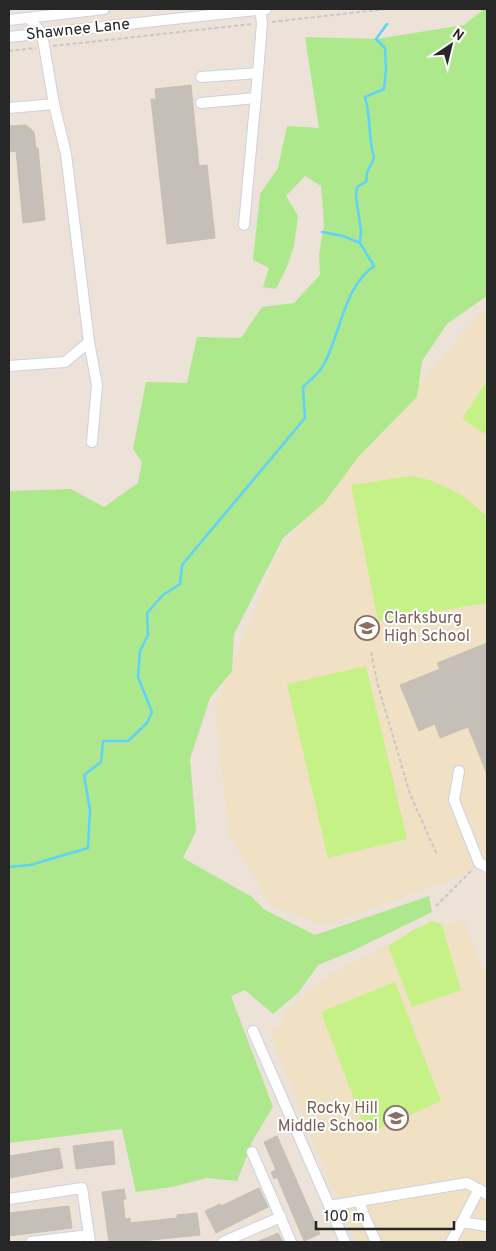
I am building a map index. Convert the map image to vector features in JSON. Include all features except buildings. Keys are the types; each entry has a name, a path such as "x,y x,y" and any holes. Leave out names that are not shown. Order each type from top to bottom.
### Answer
{"street":[{"name":"Shawnee Lane","path":"9,20 104,9"},
{"name":"Shawnee Lane","path":"9,37 262,9"},
{"path":"244,225 262,9"},
{"path":"28,18 42,34 54,104 66,154 89,342 97,385 92,442"},
{"path":"201,77 258,73"},
{"path":"201,103 256,98"},
{"path":"9,108 54,104"},
{"path":"9,366 65,362 89,342"},
{"path":"459,771 454,800 483,865"},
{"path":"253,1031 345,1242"},
{"path":"252,1152 292,1242"},
{"path":"329,1206 467,1183 483,1191 451,1242"},
{"path":"9,1199 82,1188 89,1238 31,1242"},
{"path":"360,1201 363,1213 376,1242"},
{"path":"223,1242 281,1218"},
{"path":"462,1222 487,1226"}],"path":[{"path":"9,51 386,9"},
{"path":"370,652 410,794 437,855"},
{"path":"436,906 483,865"}],"shaded area":[{"name":"Clarksburg High School","path":"487,305 487,865 324,925 271,906 229,834 215,706 279,551"},
{"name":"Rocky Hill Middle School","path":"464,920 487,980 487,1242 356,1242 339,1205 270,1031 281,1024 285,1012 329,975 433,921 442,925"}],"green space":[{"path":"483,10 487,10 487,296 447,324 422,361 417,397 359,456 324,503 283,538 234,634 232,671 210,698 190,759 196,831 183,858 252,897 265,910 315,935 429,896 432,912 350,952 318,965 299,992 273,1014 245,990 231,996 273,1107 253,1140 237,1181 207,1178 172,1187 136,1192 122,1129 9,1143 9,491 71,489 104,507 138,483 142,462 133,449 146,382 187,383 197,337 241,338 262,307 294,303 320,275 319,255 324,225 321,186 305,176 286,196 298,216 294,246 287,267 276,289 263,287 269,268 253,260 260,194 278,168 287,126 319,128 305,37 376,39 464,25"},
{"path":"487,380 487,435 462,419"},
{"path":"412,476 423,478 453,491 471,502 487,517 487,603 378,621 351,485"},
{"path":"366,666 407,839 328,858 287,684"},
{"path":"433,921 442,925 461,990 412,1007 388,946 415,929"},
{"path":"395,982 441,1101 367,1134 321,1012"}],"waterway":[{"path":"9,867 30,865 88,848 90,810 84,775 101,762 103,741 128,741 147,723 152,712 138,677 140,651 148,635 147,613 163,595 180,584 182,565 305,418 303,387 322,367 330,352 349,299 364,275 374,266 360,243 361,231 356,197 357,187 366,182 367,173 374,158 365,97 384,89 386,70 385,48 376,39 387,24"},
{"path":"322,232 343,236 360,243"}],"place":[{"name":"Clarksburg High School","path":"367,628"},
{"name":"Rocky Hill Middle School","path":"396,1118"}]}
